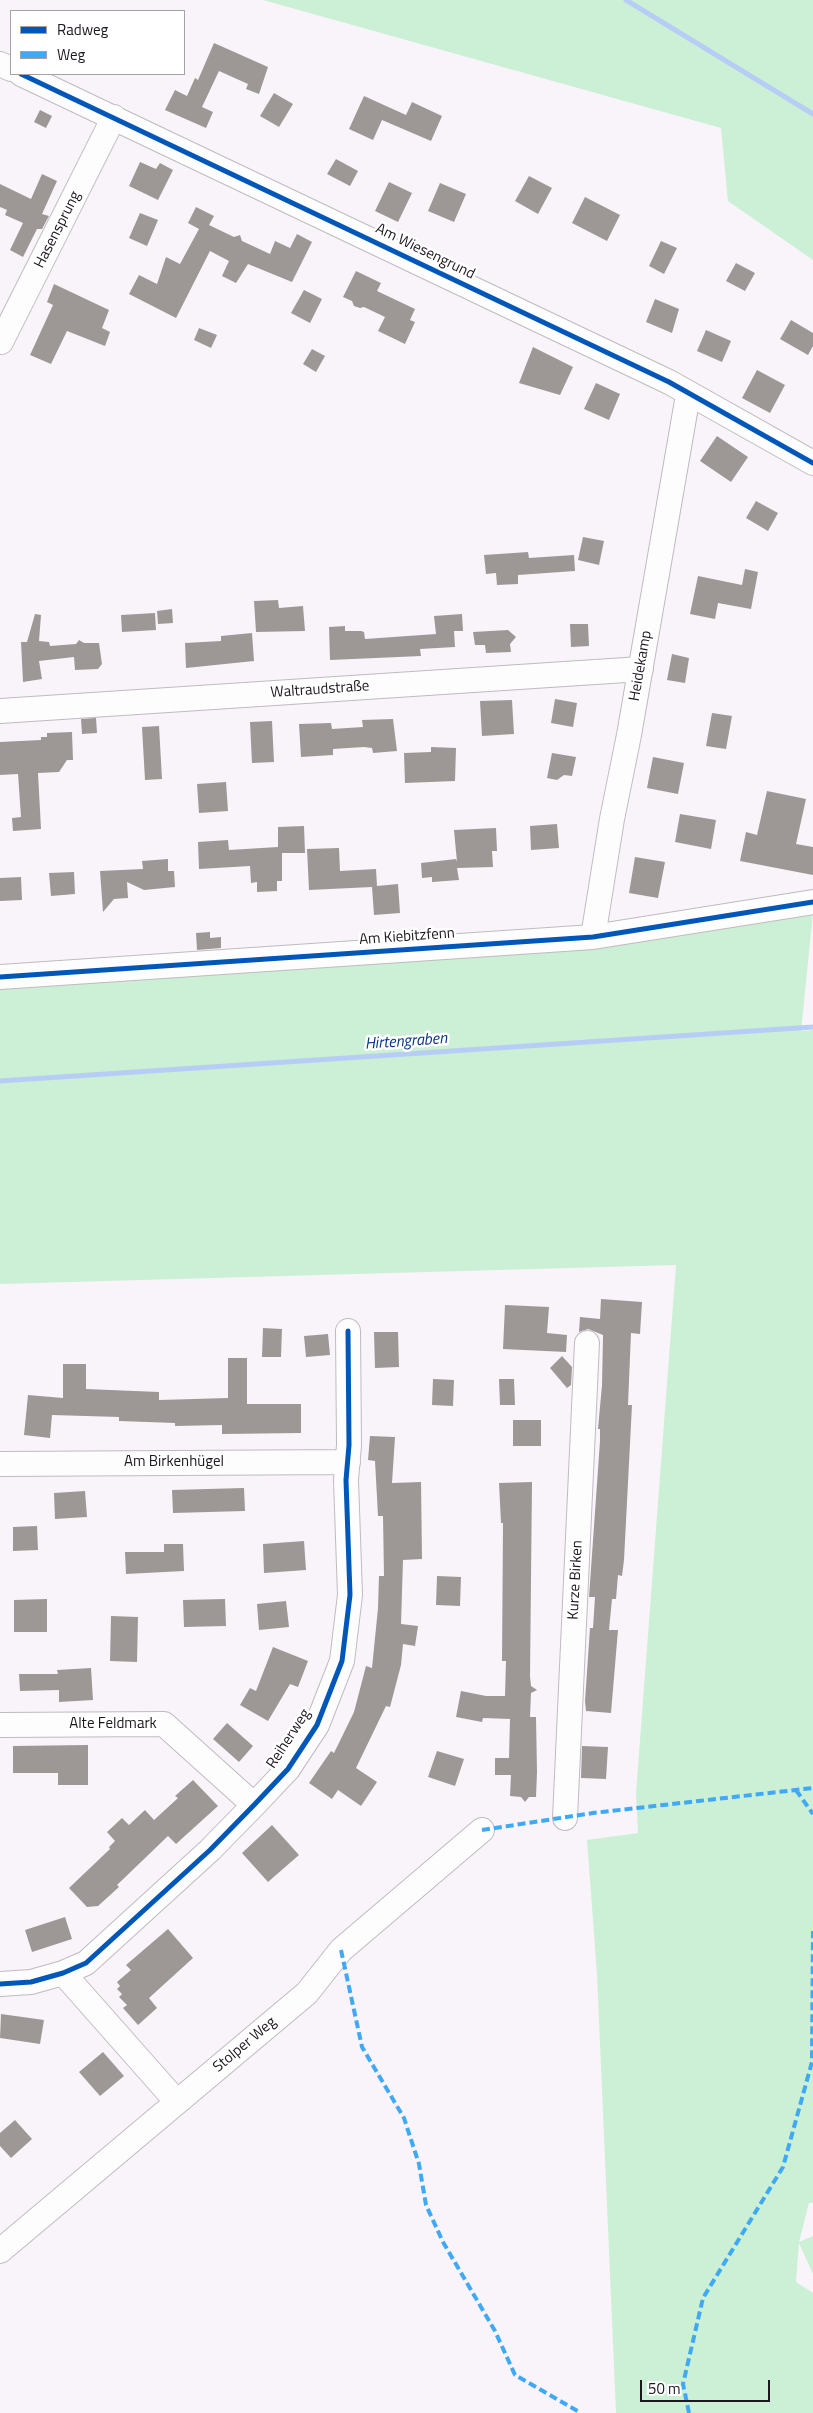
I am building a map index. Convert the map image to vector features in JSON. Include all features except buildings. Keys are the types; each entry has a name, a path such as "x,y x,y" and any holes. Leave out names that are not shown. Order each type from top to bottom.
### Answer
{"street":[{"name":"Am Wiesengrund","path":"23,75 669,382 688,395 813,463"},
{"name":"Hasensprung","path":"1,342 114,117"},
{"name":"Heidekamp","path":"593,938 612,819 641,669 688,395"},
{"name":"Waltraudstraße","path":"0,711 641,669"},
{"name":"Am Kiebitzfenn","path":"0,977 593,938 813,902"},
{"name":"Reiherweg","path":"0,1984 31,1982 63,1973 86,1963 210,1850 254,1805 288,1769 317,1725 342,1661 350,1595 346,1480 348,1462 348,1331"},
{"name":"Kurze Birken","path":"565,1818 587,1343"},
{"name":"Am Birkenhügel","path":"0,1464 348,1462"},
{"name":"Alte Feldmark","path":"0,1725 164,1724 254,1805"},
{"name":"Stolper Weg","path":"0,2252 307,1993 341,1950 482,1830"},
{"path":"63,1973 177,2102"}],"green space":[{"path":"263,0 813,0 813,260 728,201 721,128"},
{"path":"813,913 801,1031 813,1030 813,2203 809,2203 799,2242 813,2236 813,2274 799,2243 796,2282 813,2293 813,2413 616,2413 597,1974 587,1840 638,1833 636,1793 676,1265 0,1284 0,981"}],"waterway":[{"path":"626,0 813,114"},
{"name":"Hirtengraben","path":"0,1081 813,1027"}],"marked path":[{"path":"482,1830 593,1813 813,1788"},
{"path":"796,1790 813,1814"},
{"path":"689,2413 683,2384 703,2298 783,2167 812,2062 813,1931"},
{"path":"341,1950 362,2047 404,2118 419,2164 426,2205 443,2242 495,2331 515,2375 581,2413"}],"cycle path":[{"path":"23,75 669,382 813,463"},
{"path":"0,977 593,937 813,902"},
{"path":"0,1984 31,1982 63,1973 86,1963 210,1850 254,1805 288,1769 317,1725 342,1661 350,1595 346,1480 349,1445 348,1331"}]}
